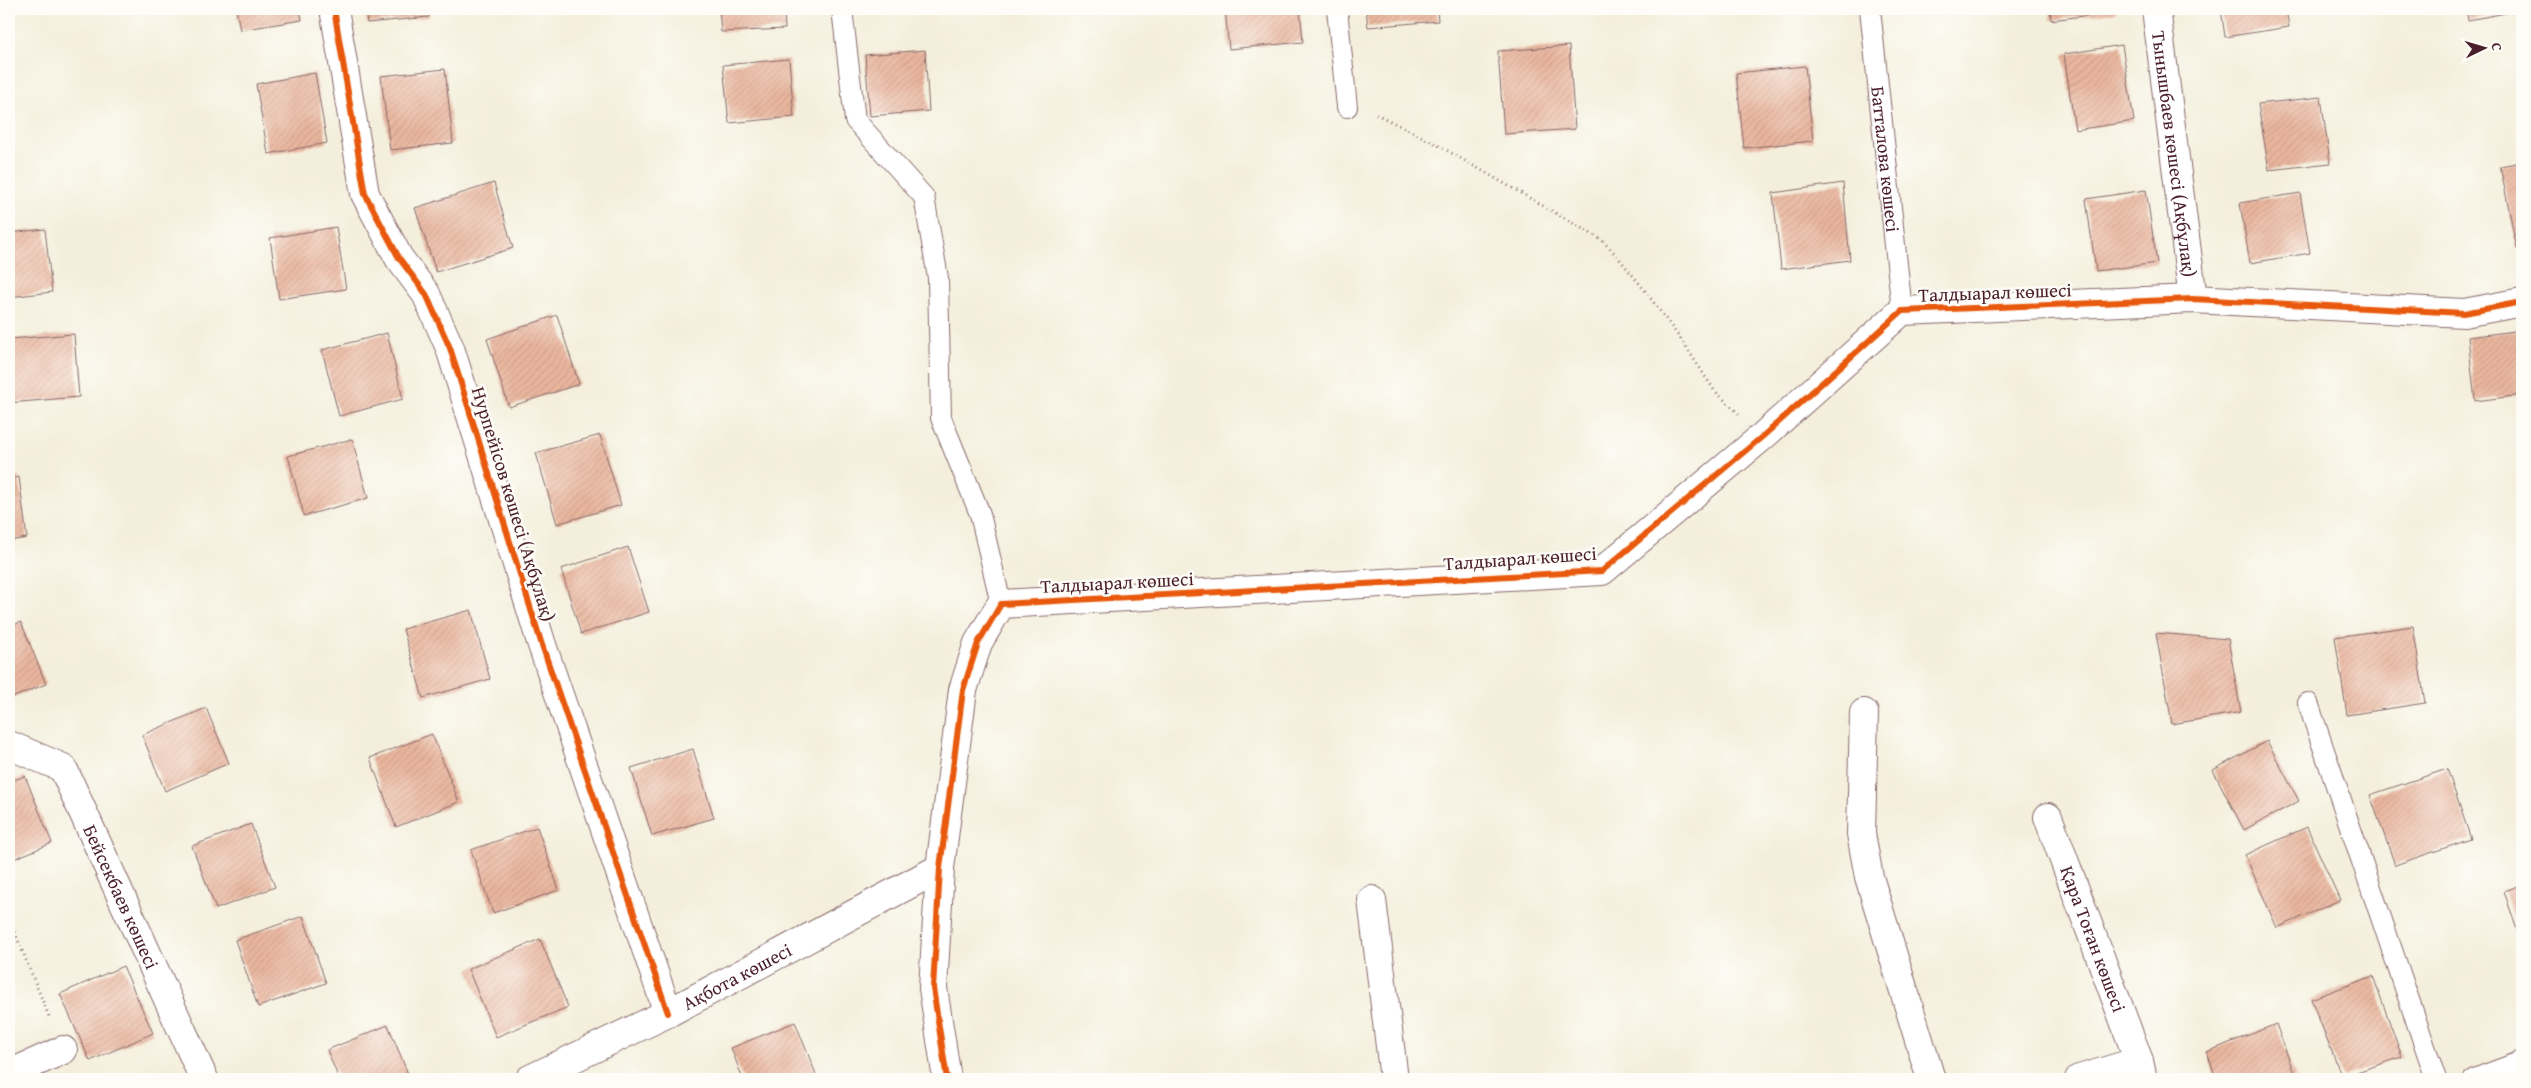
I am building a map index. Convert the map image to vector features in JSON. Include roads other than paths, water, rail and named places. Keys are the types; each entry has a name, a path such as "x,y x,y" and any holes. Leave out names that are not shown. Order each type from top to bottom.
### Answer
{"street":[{"name":"Нурпейісов көшесі (Ақбұлақ)","path":"334,9 365,194 398,258 426,294 450,348 541,642 668,1013"},
{"name":"Тынышбаев көшесі (Ақбұлақ)","path":"2156,9 2194,299"},
{"name":"Талдыарал көшесі","path":"1001,604 1602,571 1764,436 1902,311 2194,299 2464,312 2522,302"},
{"path":"947,1079 933,988 940,868 963,690 978,643 1001,604"},
{"path":"1864,713 1861,834 1869,878 1931,1079"},
{"name":"Бейсекбаев көшесі","path":"9,745 63,768 204,1079"},
{"name":"Қара Тоған көшесі","path":"2048,817 2141,1070"},
{"name":"Ақбота көшесі","path":"530,1079 668,1013 940,868"},
{"path":"1372,900 1394,1079"},
{"path":"9,1074 63,1050"},
{"path":"2079,1079 2141,1070"}],"lane":[{"path":"842,9 855,120 924,197 938,278 941,418 980,514 1001,604"},
{"path":"1337,9 1347,107"},
{"name":"Батталова көшесі","path":"1870,9 1902,311"},
{"path":"2308,702 2436,1079"},
{"path":"2474,1079 2522,1061"}]}
